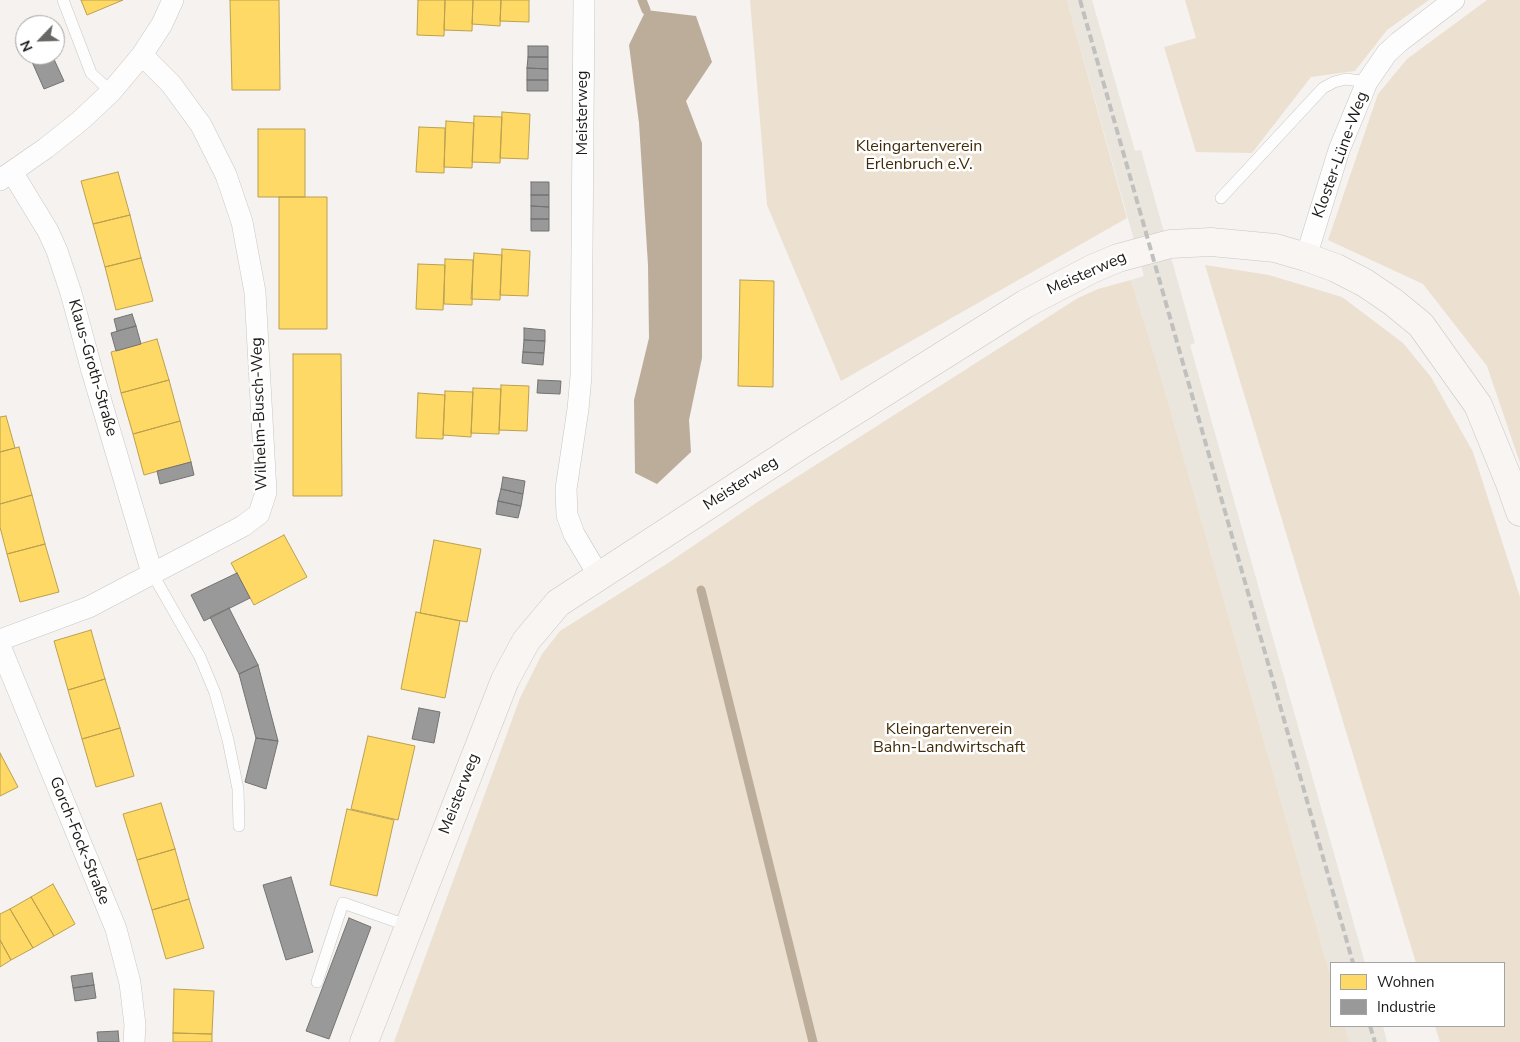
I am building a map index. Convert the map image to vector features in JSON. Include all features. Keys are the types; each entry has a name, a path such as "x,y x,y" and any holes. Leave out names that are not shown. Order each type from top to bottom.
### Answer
{"street":[{"name":"Klaus-Groth-Straße","path":"152,573 94,378 71,293 57,251 48,231 6,176 60,137 111,92 142,55 162,24 173,0"},
{"name":"Meisterweg","path":"584,0 581,376 566,489 567,515 574,534 599,576"},
{"name":"Kloster-Lüne-Weg","path":"1306,257 1339,150 1367,82 1393,47 1454,0"},
{"name":"Wilhelm-Busch-Weg","path":"0,640 89,607 243,526 259,514 266,492 254,292 242,222 226,175 201,125 171,84 142,55"},
{"name":"Meisterweg","path":"364,1042 502,687 526,641 558,603 802,444 1016,309 1092,269 1118,258 1170,244 1237,243 1275,248 1306,257 1336,268 1365,283 1393,302 1421,326 1478,405 1520,512"},
{"name":"Gorch-Fock-Straße","path":"0,646 116,929 130,983 134,1042"}],"lane":[{"path":"62,0 91,73 111,92"},
{"path":"1221,198 1324,88 1334,82 1346,79 1367,82"},
{"path":"152,573 200,657 216,693 238,789 240,826"},
{"path":"318,982 343,903 409,926"}],"shaded area":[{"path":"1067,0 1092,0 1135,151 1141,150 1195,343 1190,345 1365,962 1330,962 1330,974 1157,363 1131,280 1144,276"},
{"path":"646,10 696,16 712,62 686,101 702,143 702,358 689,420 691,452 657,484 635,473 634,400 649,338 648,265 639,123 629,45"},
{"path":"1345,1027 1383,1027 1387,1042 1349,1042"}],"green space":[{"name":"Kleingartenverein Erlenbruch e.V.","path":"750,0 1067,0 1127,218 841,381 767,205"},
{"path":"1185,0 1429,0 1387,30 1355,71 1311,77 1252,153 1196,152 1164,47 1196,38"},
{"path":"1487,0 1520,0 1520,463 1487,366 1423,284 1328,240 1378,94 1407,59"},
{"path":"1205,265 1269,275 1342,297 1403,343 1431,377 1473,452 1520,597 1520,1042 1440,1042 1435,1027 1505,1027 1505,962 1416,962"},
{"name":"Kleingartenverein Bahn-Landwirtschaft","path":"1131,280 1157,363 1330,974 1330,1027 1345,1027 1349,1042 394,1042 520,698 542,654 560,631 668,563 756,503 1078,298 1098,289"}],"building: Wohnen":[{"path":"81,0 123,0 87,15"},
{"path":"230,0 279,0 280,90 232,90"},
{"path":"418,0 445,0 444,36 417,35"},
{"path":"445,0 473,0 472,31 444,30"},
{"path":"473,0 501,0 500,26 472,24"},
{"path":"501,0 529,0 529,22 500,21"},
{"path":"502,112 530,114 528,159 500,158"},
{"path":"474,116 502,117 500,163 472,162"},
{"path":"446,121 474,123 472,168 444,167"},
{"path":"419,127 445,128 444,173 416,172"},
{"path":"258,129 305,129 305,197 258,197"},
{"path":"118,172 130,215 93,224 81,181"},
{"path":"279,197 327,197 327,329 279,329"},
{"path":"130,215 141,258 105,267 93,224"},
{"path":"502,249 530,251 528,296 500,295"},
{"path":"474,253 502,255 500,300 471,299"},
{"path":"141,258 153,301 116,310 105,267"},
{"path":"445,259 473,260 472,305 444,304"},
{"path":"418,264 445,265 443,310 416,309"},
{"path":"740,280 774,281 773,387 738,386"},
{"path":"157,339 169,380 121,393 111,352"},
{"path":"293,354 341,354 342,496 293,496"},
{"path":"169,380 180,421 133,434 121,393"},
{"path":"501,385 529,386 527,431 499,430"},
{"path":"473,388 501,389 499,434 471,433"},
{"path":"445,391 473,392 471,437 443,435"},
{"path":"418,393 445,395 443,439 416,438"},
{"path":"6,416 15,448 0,452 0,417"},
{"path":"180,421 191,462 144,475 133,434"},
{"path":"19,447 32,495 0,504 0,452"},
{"path":"32,495 45,544 7,554 0,527 0,504"},
{"path":"284,535 307,577 254,605 231,563"},
{"path":"434,540 481,549 467,622 420,613"},
{"path":"45,544 59,592 20,602 7,554"},
{"path":"416,612 460,621 445,698 401,689"},
{"path":"91,630 105,679 68,690 54,641"},
{"path":"105,679 120,728 82,739 68,690"},
{"path":"120,728 134,776 96,787 82,739"},
{"path":"368,736 415,746 398,820 351,809"},
{"path":"0,753 18,787 0,796"},
{"path":"161,803 175,849 137,860 123,814"},
{"path":"347,809 394,820 377,896 330,885"},
{"path":"175,849 189,899 152,910 137,860"},
{"path":"53,884 75,924 54,936 31,897"},
{"path":"31,897 54,936 33,948 10,909"},
{"path":"189,899 204,948 166,959 152,910"},
{"path":"10,909 33,948 11,960 0,940 0,914"},
{"path":"0,940 11,960 0,967"},
{"path":"174,989 214,991 212,1034 173,1033"},
{"path":"173,1033 212,1034 212,1042 173,1042"}],"building: Industrie":[{"path":"528,46 548,46 548,57 528,57"},
{"path":"528,57 548,57 548,69 527,68"},
{"path":"33,65 57,65 64,81 44,89"},
{"path":"527,68 548,69 548,80 527,80"},
{"path":"527,80 548,80 548,91 527,91"},
{"path":"531,182 549,182 549,195 531,195"},
{"path":"531,195 549,195 549,207 531,206"},
{"path":"531,206 549,207 549,219 531,219"},
{"path":"531,219 549,219 549,231 531,231"},
{"path":"132,314 136,326 117,331 114,319"},
{"path":"136,326 141,344 116,351 111,333"},
{"path":"524,328 545,330 545,341 524,340"},
{"path":"524,340 545,341 544,353 523,352"},
{"path":"523,352 544,353 543,365 522,363"},
{"path":"538,380 561,381 560,394 537,393"},
{"path":"191,462 194,475 160,484 157,471"},
{"path":"503,477 525,481 523,494 501,489"},
{"path":"501,489 523,494 521,506 498,501"},
{"path":"498,501 521,506 518,518 496,514"},
{"path":"237,573 250,598 204,621 191,595"},
{"path":"229,608 258,665 239,674 210,617"},
{"path":"258,665 278,741 256,738 239,674"},
{"path":"419,708 440,712 434,743 412,739"},
{"path":"256,738 278,741 266,789 245,782"},
{"path":"291,877 313,952 286,960 263,885"},
{"path":"349,918 371,927 329,1039 306,1031"},
{"path":"92,973 94,985 73,988 71,976"},
{"path":"94,985 96,998 75,1001 73,988"},
{"path":"118,1031 119,1042 98,1042 97,1032"}],"waterway":[{"path":"642,0 646,10"},
{"path":"701,590 813,1042"}],"railway":[{"path":"1080,0 1353,962"},
{"path":"1370,1027 1375,1042"}]}
